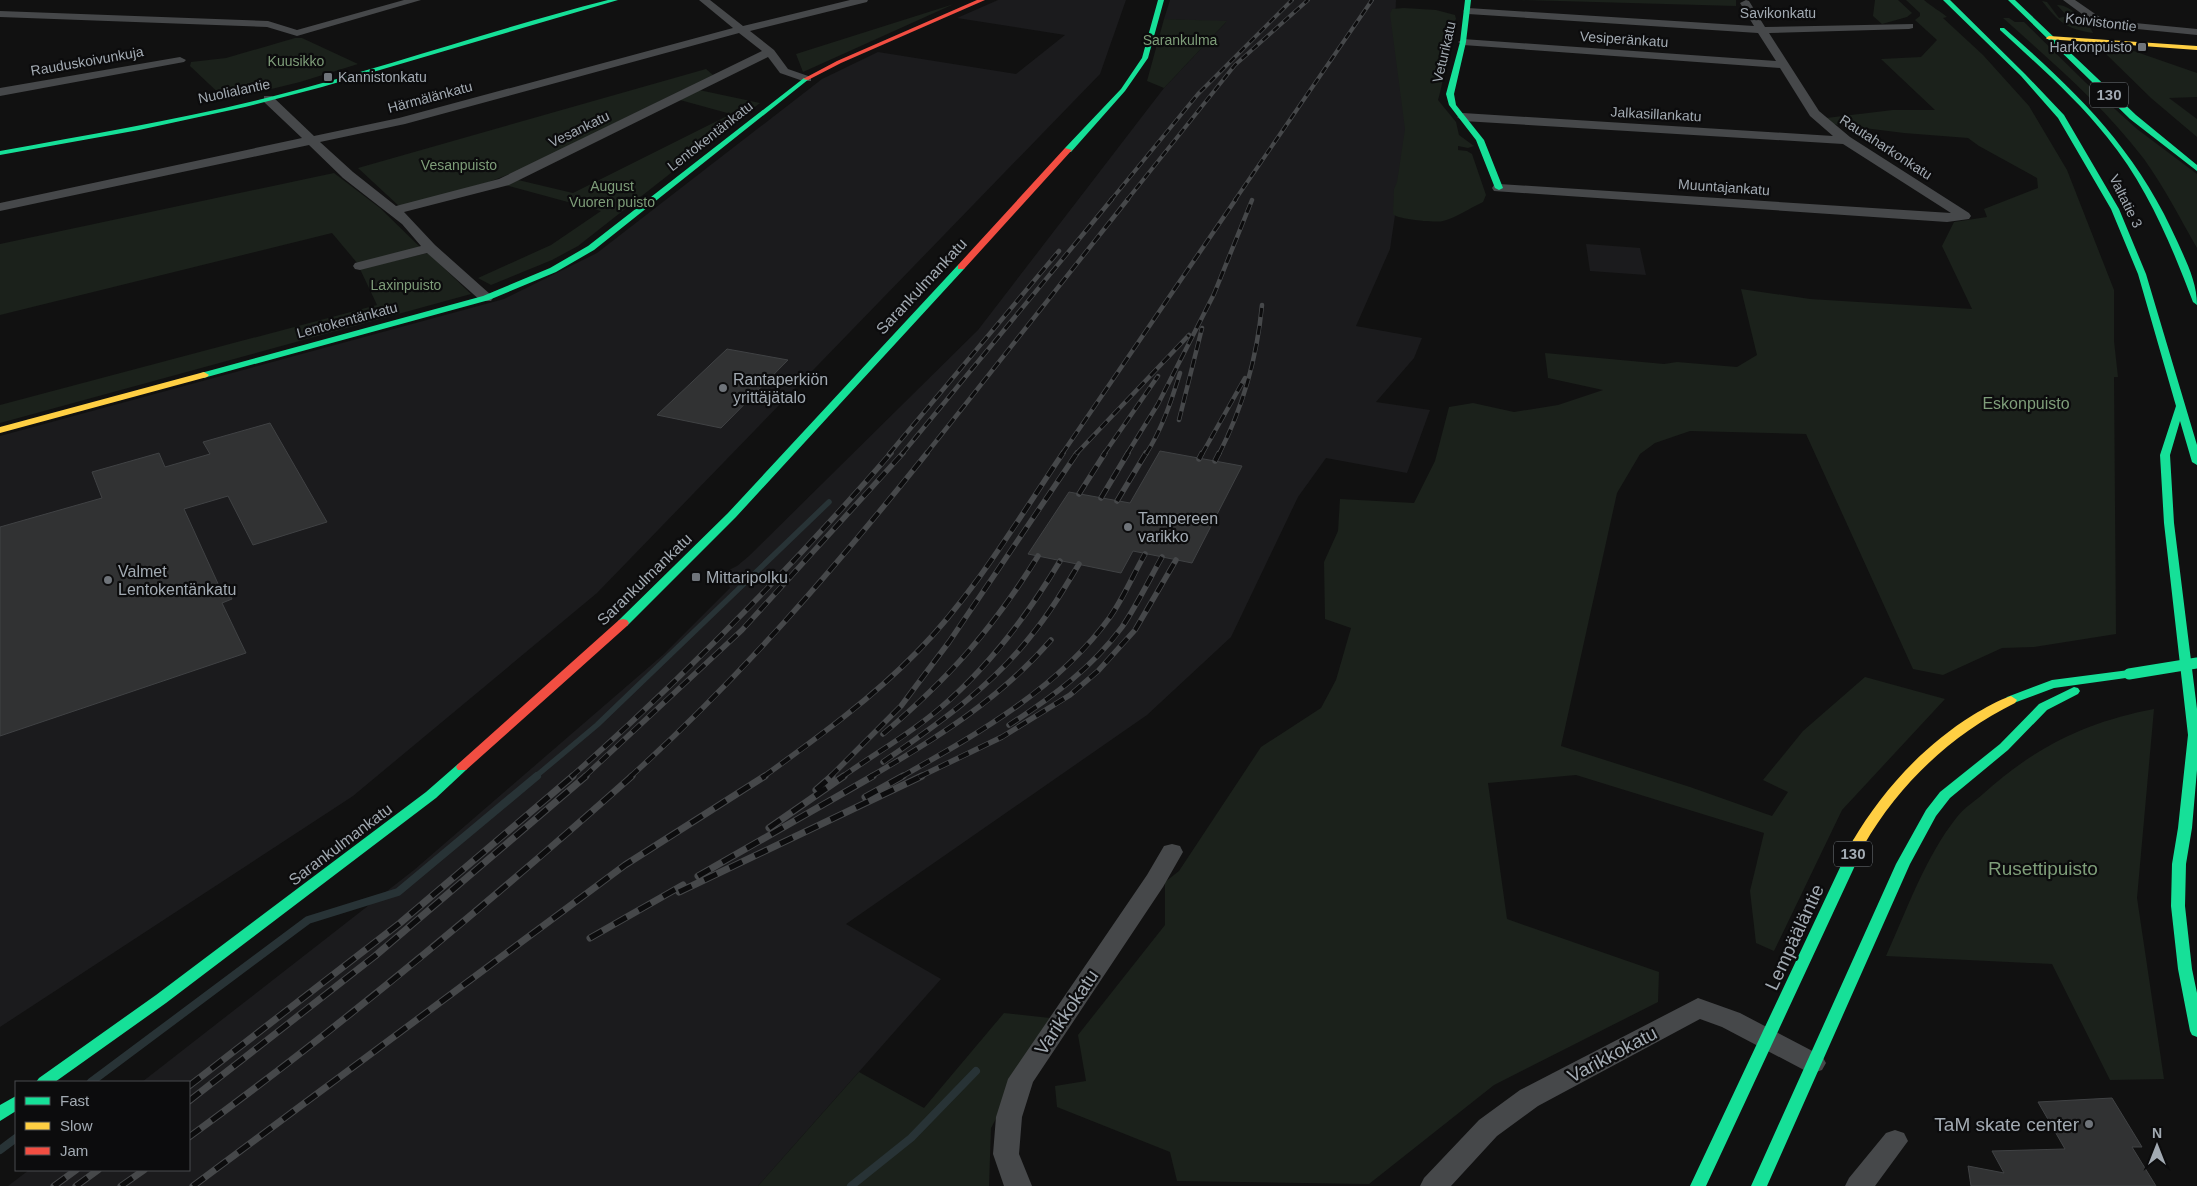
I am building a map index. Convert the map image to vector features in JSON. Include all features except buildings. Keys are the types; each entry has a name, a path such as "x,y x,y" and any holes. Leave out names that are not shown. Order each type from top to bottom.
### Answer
{"main road":[{"name":"Nuolialantie","path":"0,153 268,99 315,87 548,17 615,0"},
{"name":"Lentokentänkatu","path":"0,430 486,298 553,270 591,248 807,79 839,62 982,0"},
{"name":"Sarankulmankatu","path":"45,1081 161,1000 431,795 620,626 677,572 823,417 1123,90 1145,58 1160,0"},
{"name":"Valtatie 3","path":"1946,0 2036,89 2061,118 2087,158 2115,209 2142,274 2163,341 2179,408 2197,462"},
{"name":"130","path":"2011,0 2133,117 2197,169"},
{"name":"Veturikatu","path":"1468,5 1463,42 1450,94 1453,105 1480,140 1499,188"},
{"name":"Valtatie 3","path":"1994,22 2094,117 2125,158 2158,208 2184,260 2197,302"},
{"path":"2065,32 2087,53"},
{"name":"Koivistontie","path":"2046,34 2065,32 2197,48"},
{"path":"2179,408 2165,455 2169,523 2194,735 2189,762 2186,823 2179,864 2183,968 2197,1031"},
{"path":"2180,605 2197,667"},
{"name":"Lempääläntie","path":"1698,1186 1865,830 1884,802 1909,775 1948,739 1991,708 2052,684 2197,663"},
{"name":"Lempääläntie","path":"1759,1186 1902,864 1931,813 1945,794 2004,747 2043,707 2082,688 2129,674"},
{"path":"0,1114 15,1103"}],"street":[{"path":"0,14 268,24 297,33 416,0"},
{"path":"704,0 739,30 770,52 784,70 807,79"},
{"name":"Härmälänkatu","path":"0,207 313,141 440,111 739,30 863,0"},
{"path":"2068,0 2094,20 2104,24 2197,32"},
{"name":"Rautaharkonkatu","path":"1745,3 1760,30 1814,113 1846,140 1964,216 1947,218"},
{"name":"Savikonkatu","path":"1468,5 1760,30 1909,26"},
{"name":"Vesiperänkatu","path":"1463,42 1783,65"},
{"name":"Vesankatu","path":"393,211 504,182 770,52"},
{"name":"Rauduskoivunkuja","path":"0,92 180,60"},
{"path":"268,99 348,175 407,221 430,248 486,298"},
{"name":"Jalkasillankatu","path":"1463,117 1846,140"},
{"name":"Muuntajankatu","path":"1499,188 1947,218"},
{"path":"360,266 430,248"},
{"name":"Varikkokatu","path":"1018,1186 1006,1154 1009,1117 1021,1079 1155,881 1172,852"},
{"name":"Varikkokatu","path":"1434,1186 1488,1128 1529,1098 1698,1008 1731,1020 1812,1063"},
{"path":"1859,1186 1895,1141"}],"shaded area":[{"path":"998,0 1126,0 1100,74 597,593 353,796 0,1027 0,436 504,299 597,253 822,79 878,52 1016,74 1065,35 957,18"},
{"path":"1170,0 1396,0 1395,22 1408,127 1390,249 1356,326 1422,338 1414,358 1376,402 1430,410 1407,473 1326,458 1298,497 1231,637 1147,715 846,924 941,979 758,1186 8,1186 28,1171 190,1171 190,1081 143,1081 414,870 664,654 730,588 723,573 737,566 749,556 978,330 1164,88 1226,22 1164,19"},
{"path":"1586,244 1640,248 1646,275 1590,271"}],"green space":[{"path":"1520,0 1736,0 1736,6"},
{"path":"1875,0 1898,0 1912,13 1907,17 1882,24 1873,16"},
{"name":"Eskonpuisto","path":"1906,0 1924,0 1947,17 1943,18 1983,55 2029,106 2067,170 2114,290 2114,341 2118,377 2114,377 2116,634 2034,647 2002,648 1943,675 1913,669 1806,434 1690,431 1655,443 1640,454 1617,493 1561,746 1690,787 1772,816 1788,792 1763,780 1803,731 1865,677 1945,699 1842,810 1774,951 1756,943 1750,891 1764,833 1576,775 1488,783 1507,919 1659,972 1658,1002 1494,1085 1369,1184 1177,1181 1170,1152 1057,1107 1055,1086 1086,1081 1078,1035 1165,925 1165,882 1179,871 1261,747 1321,708 1336,680 1351,628 1325,619 1324,562 1338,531 1340,499 1414,503 1435,461 1449,407 1473,403 1514,412 1558,405 1603,390 1548,378 1545,353 1664,364 1677,362 1737,367 1757,355 1741,289 1810,299 1972,309 1942,246 1954,222 1987,217 1984,209 2038,188 2037,178 1968,138 1904,133 1832,124 1826,118 1893,110 1935,110 1881,59 1921,57 1937,40 1915,20 1920,16 1920,13"},
{"path":"2042,1 2047,2 2059,18 2067,16 2057,5 2073,11 2083,19 2093,33 2069,27 2058,19"},
{"path":"954,4 803,72 796,54"},
{"path":"1392,9 1436,10 1455,15 1456,19 1451,26 1454,31 1438,100 1456,122 1459,135 1474,146 1468,148 1458,146 1458,150 1467,151 1472,154 1486,195 1483,202 1443,221 1416,220 1393,214 1394,189 1397,182 1405,129 1390,14"},
{"path":"2003,18 2009,18 2015,22 2024,22 2085,82 2137,129 2197,174 2197,248 2172,203 2144,159 2112,121 2077,85"},
{"name":"Sarankulma","path":"1164,19 1227,21 1164,88 1147,81"},
{"name":"Kuusikko","path":"295,38 302,38 358,64 300,82 226,100 190,66 191,62 226,58"},
{"path":"2111,48 2125,48 2197,73 2197,97 2169,98 2197,119 2197,137 2151,98 2106,54 2106,51"},
{"name":"Vesanpuisto","path":"706,69 713,75 517,171 489,182 400,207 358,168"},
{"name":"August Vuoren puisto","path":"699,90 760,103 578,246 552,260 491,285 478,278 551,245 601,211 505,185 518,180 573,193 731,114 680,100"},
{"path":"334,173 380,208 420,247 358,264 332,233 0,315 0,244"},
{"name":"Laxinpuisto","path":"428,253 471,294 0,423 0,405 377,305 360,269"},
{"name":"Rusettipuisto","path":"2154,709 2137,898 2164,1079 2110,1080 2052,964 1886,956 1909,902 1935,849 1963,811 2002,777 2062,739 2106,721"},
{"path":"1004,1013 1050,1018 991,1128 989,1186 758,1186 859,1072 924,1108"}],"waterway":[{"path":"535,777 597,725 829,502"},
{"path":"92,1081 308,920 398,892 537,776"},
{"path":"851,1186 911,1138 976,1071"},
{"path":"0,1150 15,1139"}],"railway":[{"path":"1111,200 1198,94 1292,0"},
{"path":"1127,200 1235,65 1308,0"},
{"path":"1235,200 1372,0"},
{"path":"902,454 1112,199"},
{"path":"926,454 1128,199"},
{"path":"1062,454 1236,199"},
{"path":"1127,454 1158,404 1214,294 1252,200"},
{"path":"889,454 1059,251"},
{"path":"1219,454 1228,436 1248,382 1257,344 1262,305"},
{"path":"1179,420 1202,328"},
{"path":"1076,454 1189,335"},
{"path":"1146,454 1170,405 1180,373"},
{"path":"1104,454 1158,376"},
{"path":"1202,454 1245,378"},
{"path":"571,777 655,700 736,620 815,538 891,453"},
{"path":"584,777 742,630 903,453"},
{"path":"630,777 710,701 785,621 822,580 927,453"},
{"path":"763,777 862,702 899,670 938,630 1012,531 1063,453"},
{"path":"830,777 901,706 949,642 1077,453"},
{"path":"1079,494 1105,453"},
{"path":"1101,498 1128,453"},
{"path":"1117,501 1146,453"},
{"path":"1199,459 1202,453"},
{"path":"1215,461 1219,453"},
{"path":"901,777 958,744 1014,708 1066,666 1089,643 1110,617 1145,554"},
{"path":"883,734 929,693 968,652 1004,607 1038,556"},
{"path":"1009,725 1055,693 1098,656 1122,627 1162,557"},
{"path":"919,777 1002,737 1070,695 1098,671 1135,630 1176,560"},
{"path":"842,777 928,718 957,693 1006,640 1060,561"},
{"path":"883,762 942,720 998,673 1037,628 1079,564"},
{"path":"870,777 943,732 989,699 1011,681 1051,640"},
{"path":"190,1085 400,923 573,776"},
{"path":"190,1100 375,956 586,776"},
{"path":"190,1136 303,1051 415,962 470,917 632,776"},
{"path":"193,1186 625,865 765,776"},
{"path":"816,790 832,776"},
{"path":"769,828 844,776"},
{"path":"698,876 873,776"},
{"path":"865,797 903,776"},
{"path":"679,892 922,776"},
{"path":"590,938 683,885"},
{"path":"54,1186 75,1171"},
{"path":"76,1186 97,1171"},
{"path":"121,1186 143,1171"}],"traffic: fast":[{"path":"0,153 139,128 243,106 615,0"},
{"path":"1068,150 1123,90 1145,58 1161,0"},
{"path":"1468,0 1463,42 1450,94 1453,105 1480,140 1499,188"},
{"path":"1946,0 2023,75 2061,117 2115,209 2142,274 2197,462"},
{"path":"2011,0 2133,117 2197,169"},
{"path":"2002,29 2072,94 2099,122 2125,156 2161,216 2197,302"},
{"path":"204,375 486,298 553,270 591,248 806,79"},
{"path":"623,623 732,515 961,267"},
{"path":"2179,408 2165,455 2169,523 2194,735 2185,828 2179,864 2178,906 2185,969 2197,1031"},
{"path":"2129,674 2197,663"},
{"path":"2011,700 2052,684 2129,674"},
{"path":"1759,1186 1903,864 1931,813 1945,795 2004,747 2043,707 2074,691"},
{"path":"45,1081 161,999 431,795 462,767"},
{"path":"1698,1186 1859,842"},
{"path":"0,1114 15,1103"}],"traffic: slow":[{"path":"2049,38 2197,48"},
{"path":"0,430 204,375"},
{"path":"1859,842 1886,801 1925,759 1946,740 1969,724 1990,710 2011,700"}],"traffic: jam":[{"path":"806,79 839,62 982,0"},
{"path":"961,267 1068,150"},
{"path":"462,767 623,623"}],"place":[{"name":"Harkonpuisto","path":"2142,47"},
{"name":"Kannistonkatu","path":"328,77"},
{"name":"Rantaperkiön yrittäjätalo","path":"723,388"},
{"name":"Tampereen varikko","path":"1128,527"},
{"name":"Mittaripolku","path":"696,577"},
{"name":"Valmet Lentokentänkatu","path":"108,580"},
{"name":"TaM skate center","path":"2089,1124"}]}
